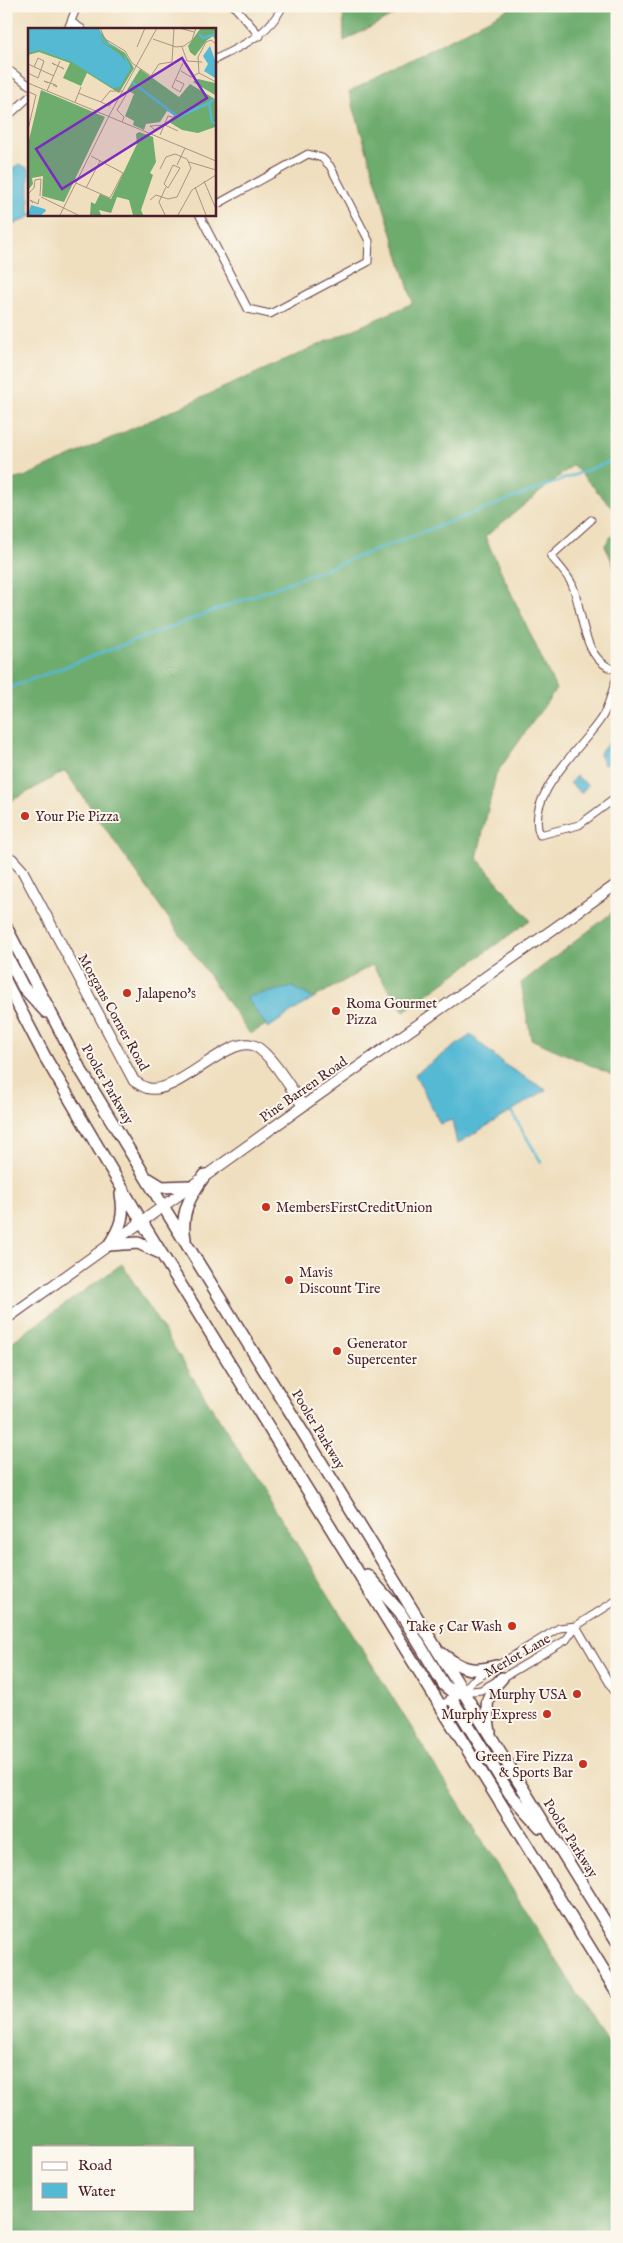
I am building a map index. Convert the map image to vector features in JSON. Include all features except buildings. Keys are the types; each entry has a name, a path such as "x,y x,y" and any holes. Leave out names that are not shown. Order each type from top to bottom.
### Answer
{"main road":[{"name":"Morgans Corner Road","path":"6,860 12,859 22,870 134,1081 148,1088 165,1087 238,1045 253,1045 264,1053 302,1106"},
{"name":"Pine Barren Road","path":"6,1319 205,1175 617,884"},
{"name":"Pooler Parkway","path":"6,927 80,1067 162,1206 617,1942"},
{"path":"6,954 23,987 57,1024"},
{"path":"6,982 45,1057 120,1186 617,1992"},
{"path":"143,1173 154,1184 162,1187 190,1186"},
{"path":"186,1243 184,1215 190,1197 205,1175"},
{"path":"109,1245 122,1223 124,1211 120,1186"},
{"path":"109,1245 138,1243 161,1253"},
{"path":"346,1553 400,1612 444,1685 450,1690 463,1692"},
{"path":"436,1648 464,1668 479,1671 496,1666"},
{"path":"490,1736 487,1698 491,1690 502,1678"},
{"path":"452,1699 510,1794 557,1844"}],"street":[{"path":"70,26 78,6"},
{"path":"234,6 260,36"},
{"path":"215,59 260,36 272,24 283,6"},
{"path":"6,68 28,83"},
{"path":"6,118 28,98"},
{"path":"201,215 248,309 270,314 368,262 369,241 330,166 322,158 308,154 215,205"},
{"path":"591,520 551,556 572,585 590,649 606,666 617,670"},
{"path":"617,677 602,718 546,788 536,826 540,835 575,826 617,797"},
{"name":"Merlot Lane","path":"463,1692 481,1690 566,1640 576,1626 617,1600"},
{"path":"576,1626 617,1696"},
{"name":"Merlot Lane","path":"440,1706 463,1692 472,1681 559,1628 576,1626"}],"green space":[{"path":"343,6 411,6 344,41"},
{"path":"514,6 617,6 617,513 573,465 485,537 556,689 496,774 477,858 530,920 404,1011 372,965 250,1034 65,771 6,804 6,481 24,477 413,303 349,92"},
{"path":"617,528 617,574 605,545"},
{"path":"617,909 617,1077 531,1039 521,983"},
{"path":"122,1264 617,2057 617,2237 6,2237 6,1346"}],"water":[{"path":"20,164 28,168 28,215 34,215 6,228 6,206 12,169"},
{"path":"617,733 617,758 604,765 599,754"},
{"path":"576,776 588,785 581,793 570,783"},
{"path":"293,987 313,998 268,1028 246,997"},
{"path":"471,1035 505,1065 546,1090 457,1144 452,1120 440,1124 415,1074"}],"waterway":[{"path":"6,689 617,459"},
{"path":"511,1111 541,1162"}],"place":[{"name":"Your Pie Pizza","path":"25,816"},
{"name":"Jalapeno's","path":"127,993"},
{"name":"Roma Gourmet Pizza","path":"336,1011"},
{"name":"MembersFirstCreditUnion","path":"266,1207"},
{"name":"Mavis Discount Tire","path":"289,1280"},
{"name":"Generator Supercenter","path":"337,1351"},
{"name":"Take 5 Car Wash","path":"512,1626"},
{"name":"Murphy USA","path":"577,1694"},
{"name":"Murphy Express","path":"547,1714"},
{"name":"Green Fire Pizza & Sports Bar","path":"583,1764"}]}
